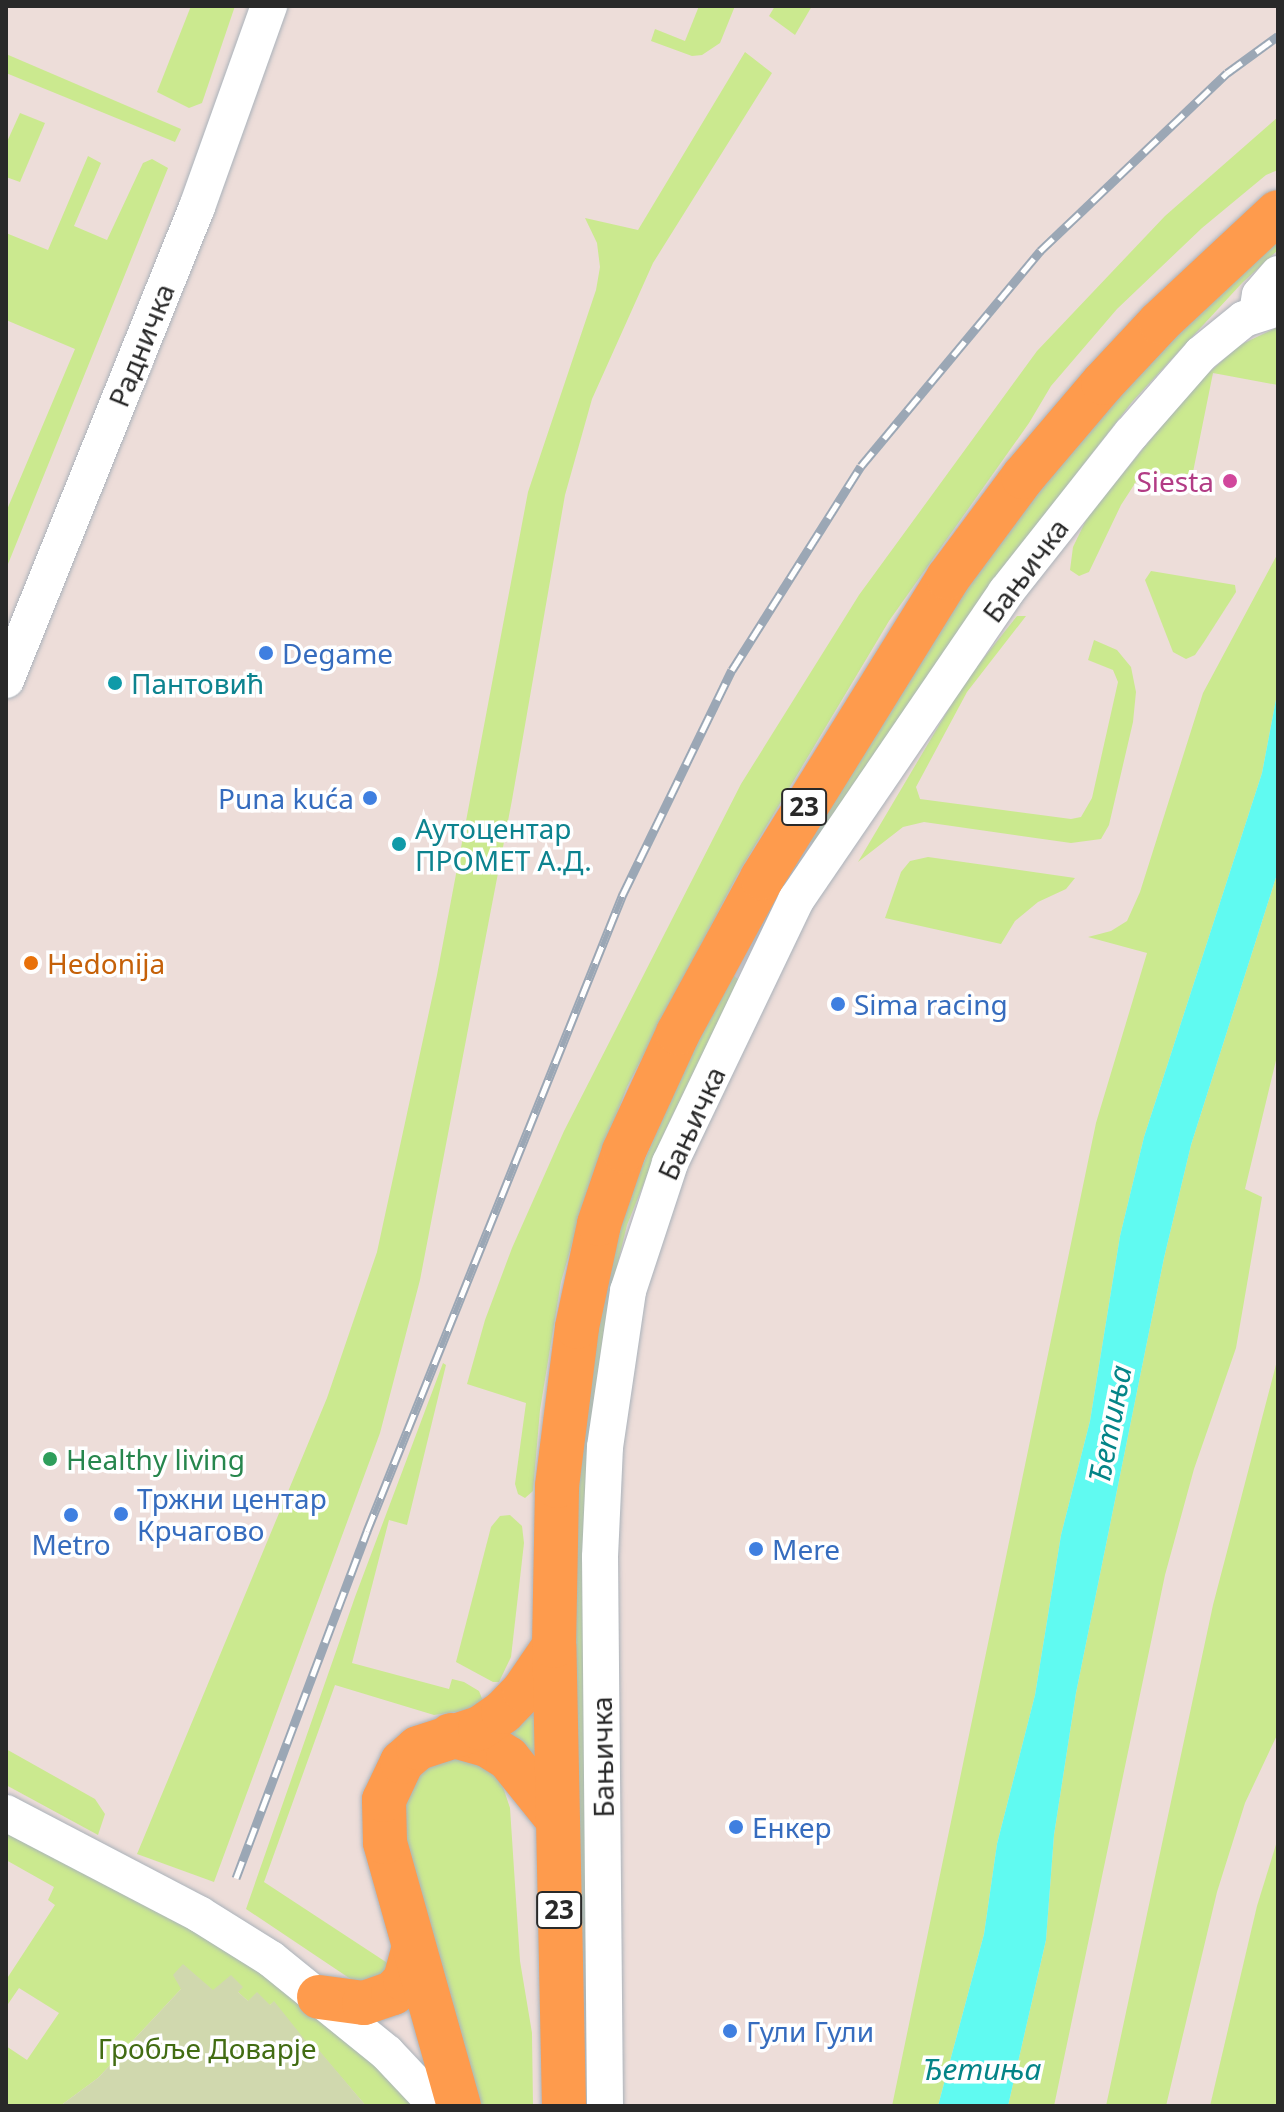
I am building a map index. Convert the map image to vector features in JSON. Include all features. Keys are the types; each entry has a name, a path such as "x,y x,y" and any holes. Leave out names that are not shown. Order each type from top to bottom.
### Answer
{"main road":[{"name":"23","path":"564,2106 554,1646 557,1486 566,1398 586,1280 624,1151 692,1006 817,784 974,541 1047,446 1103,383 1160,322 1278,212"},
{"path":"459,2106 385,1842 384,1800 402,1762 418,1748 480,1728 503,1712 524,1690 554,1646"},
{"path":"451,1735 487,1745 508,1758 557,1819"},
{"path":"319,1997 364,2003 393,1993 405,1980 414,1947"}],"street":[{"name":"Радничка","path":"6,680 197,207 269,6"},
{"name":"Бањичка","path":"605,2106 600,1595 605,1447 628,1291 670,1163 783,922 818,867 1026,564 1175,381 1217,338 1268,310 1260,295 1278,274"},
{"path":"6,1813 237,1936 387,2053 437,2106"}],"green space":[{"path":"191,6 235,6 202,103 189,108 157,92"},
{"path":"699,6 735,6 720,43 702,55 692,56 651,41 655,29 685,41"},
{"path":"775,6 812,6 795,35 769,16"},
{"path":"745,52 772,73 653,263 592,399 565,495 512,800 420,1280 380,1433 214,1882 137,1854 327,1398 377,1252 437,975 528,492 596,290 600,267 597,243 585,218 638,230"},
{"path":"6,54 181,129 175,142 6,73"},
{"path":"20,113 45,123 20,182 6,177 6,144"},
{"path":"1278,117 1278,170 1266,175 1202,228 1117,309 1051,386 1029,423 889,621 738,874 627,1087 588,1189 561,1282 540,1410 533,1491 525,1498 518,1494 515,1484 526,1403 467,1384 485,1320 512,1248 564,1131 741,784 859,595 1037,351 1165,216"},
{"path":"88,156 101,163 74,226 107,240 143,163 152,159 168,168 6,569 6,512 75,349 6,320 6,233 48,250"},
{"path":"1278,239 1278,250 1242,283 1132,402 997,576 816,845 810,841 932,639 1026,506 1147,365"},
{"path":"1278,327 1278,385 1213,373 1192,477 1143,471 1121,505 1089,572 1079,576 1070,570 1073,547 1088,516 1197,383 1240,345"},
{"path":"1278,553 1278,689 1262,773 1144,1137 1120,1236 1090,1421 1061,1535 1035,1695 997,1844 984,1934 938,2106 892,2106 1096,1123 1147,953 1088,937 1111,931 1127,921 1140,892 1203,693"},
{"path":"1151,571 1235,585 1236,592 1195,655 1186,659 1173,652 1145,580"},
{"path":"1017,616 1026,616 967,692 916,787 920,799 1071,819 1081,817 1092,798 1118,682 1113,670 1088,660 1094,640 1117,650 1131,667 1136,692 1133,722 1109,825 1101,839 1071,843 924,822 903,827 858,862 964,683"},
{"path":"928,857 1075,878 1066,889 1038,902 1015,921 1001,944 885,918 901,872 910,861"},
{"path":"1278,871 1278,1052 1245,1189 1262,1197 1236,1348 1194,1469 1165,1575 1054,2106 1008,2106 1046,1940 1054,1835 1076,1693 1164,1258 1191,1145"},
{"path":"733,975 739,980 665,1131 627,1225 608,1303 593,1405 585,1512 590,2106 587,2106 574,1634 578,1494 593,1353 614,1250 635,1183 687,1061"},
{"path":"1278,1357 1278,1733 1245,1803 1217,1892 1166,2106 1106,2106 1213,1605"},
{"path":"443,1363 446,1365 407,1525 389,1520 352,1663 449,1689 452,1679 464,1682 479,1691 483,1701 469,1710 434,1715 335,1685 264,1882 392,1966 370,1992 246,1909 355,1597"},
{"path":"510,1515 522,1526 524,1543 511,1657 499,1682 493,1682 456,1662 491,1527 500,1516"},
{"path":"534,1703 535,1761 505,1732"},
{"path":"6,1749 95,1799 105,1814 98,1835 6,1785"},
{"path":"464,1754 500,1778 510,1808 520,1961 532,2033 533,2106 479,2106 401,1824 407,1789 435,1759"},
{"path":"6,1832 188,1927 264,1974 364,2055 415,2106 366,2106 318,2050 306,2060 299,2052 308,2046 274,2002 270,2005 248,2001 238,1992 181,1989 98,2078 60,2106 6,2106 6,2046 27,2060 59,2013 19,1988 6,2007 6,1980 55,1905 48,1900 54,1887 6,1860"},
{"path":"1278,1838 1278,2106 1210,2106 1257,1906"},
{"name":"Гробље Доварје","path":"183,1964 213,1990 231,1975 243,1987 238,1992 248,2001 257,1992 270,2005 274,2001 309,2045 300,2053 307,2060 318,2049 366,2106 60,2106 98,2078 181,1989 173,1975"}],"water":[{"name":"Ђетиња","path":"1278,689 1278,871 1191,1145 1164,1258 1076,1693 1054,1835 1046,1940 1008,2106 938,2106 984,1934 997,1844 1035,1695 1061,1535 1090,1421 1120,1236 1144,1137 1262,773"}],"railway":[{"path":"236,1878 367,1531 623,894 732,670 861,466 1040,251 1227,73 1278,36"}],"place":[{"name":"Siesta","path":"1230,481"},
{"name":"Degame","path":"266,653"},
{"name":"Пантовић","path":"115,683"},
{"name":"Puna kuća","path":"370,798"},
{"name":"Аутоцентар ПРОМЕТ А.Д.","path":"399,844"},
{"name":"Hedonija","path":"31,963"},
{"name":"Sima racing","path":"838,1004"},
{"name":"Healthy living","path":"50,1459"},
{"name":"Тржни центар Крчагово","path":"121,1514"},
{"name":"Metro","path":"71,1515"},
{"name":"Mere","path":"756,1549"},
{"name":"Енкер","path":"736,1827"},
{"name":"Гули Гули","path":"730,2031"}]}
